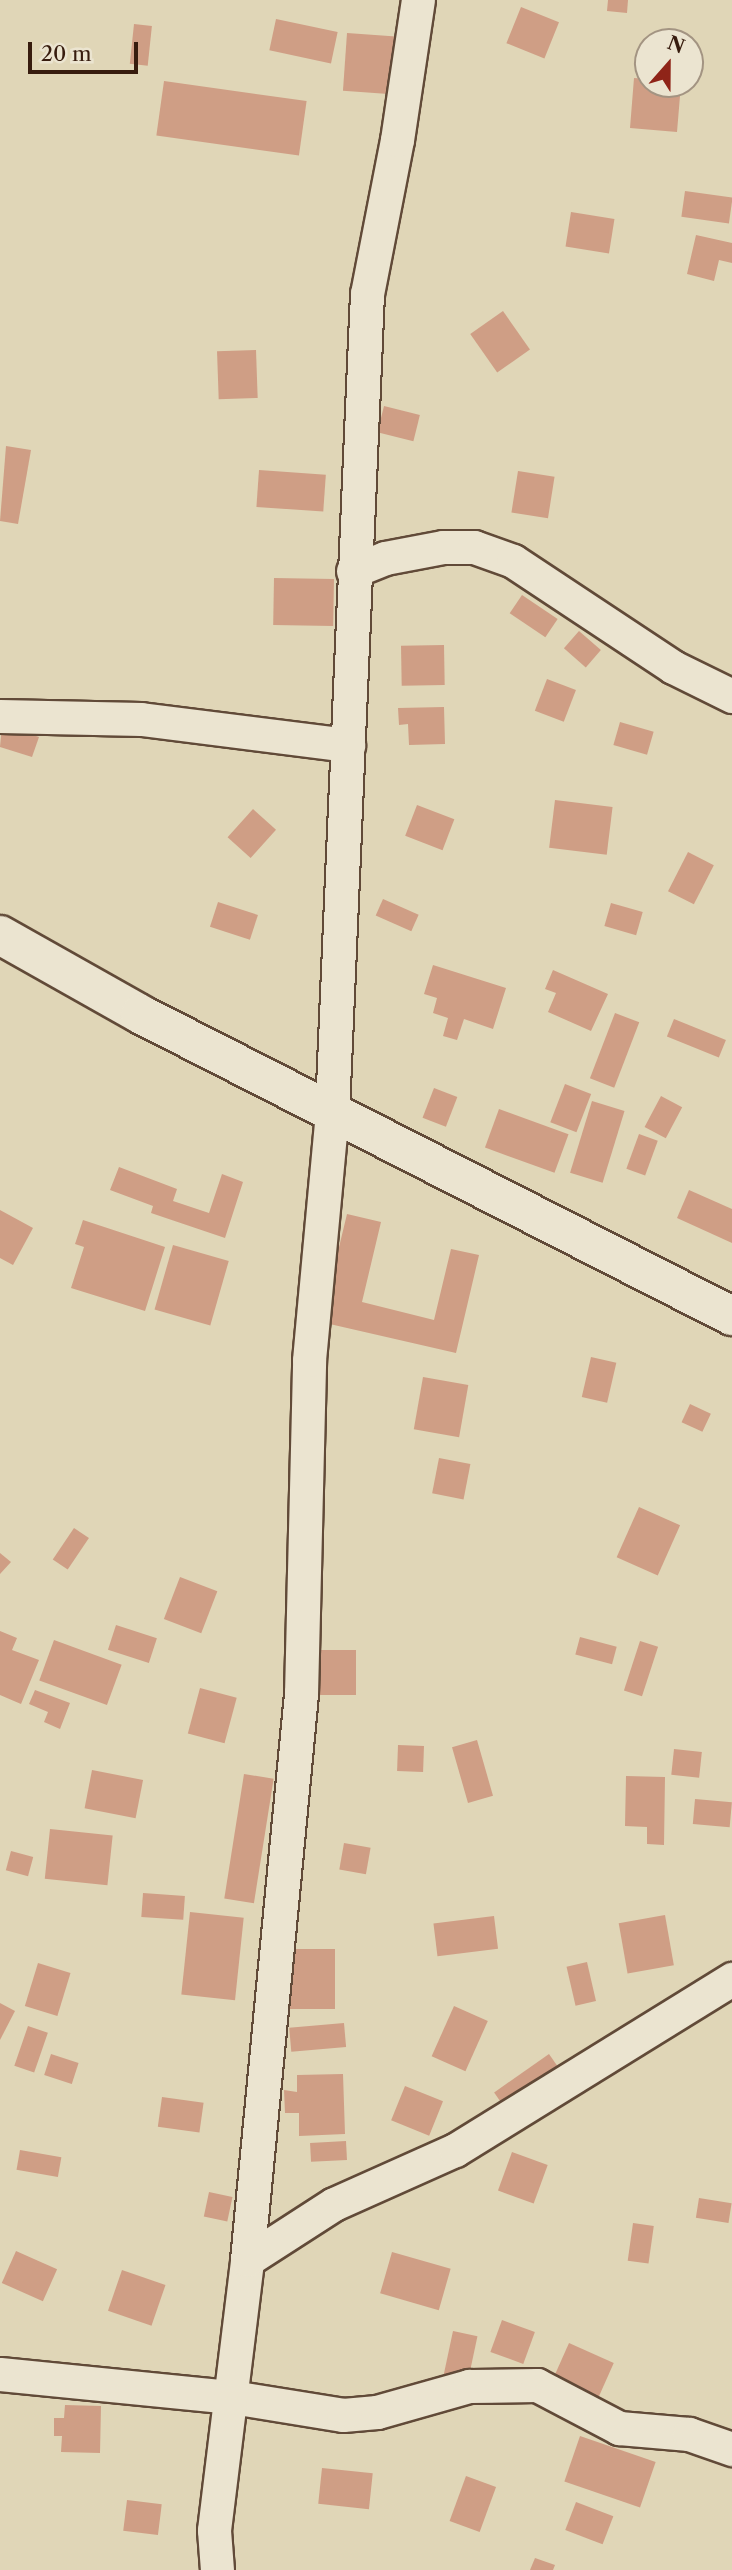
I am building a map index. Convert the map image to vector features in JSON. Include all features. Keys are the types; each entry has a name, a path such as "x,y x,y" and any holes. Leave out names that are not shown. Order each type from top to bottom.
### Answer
{"street":[{"path":"217,2570 214,2530 247,2260 301,1694 309,1360 332,1111 353,571 367,294 397,140 418,0"},
{"path":"353,571 385,558 443,547 474,547 513,561 673,667 732,696"},
{"path":"0,716 141,719 348,745"},
{"path":"0,935 140,1014 732,1316"},
{"path":"247,2260 334,2204 455,2150 732,1979"},
{"path":"0,2374 232,2397 343,2415 377,2412 461,2388 537,2385 619,2428 689,2434 732,2449"}],"building":[{"path":"608,0 628,0 627,13 607,11"},
{"path":"521,7 559,22 544,59 506,43"},
{"path":"276,19 338,32 331,63 269,50"},
{"path":"134,24 152,26 148,66 130,64"},
{"path":"347,33 396,36 392,94 343,91"},
{"path":"634,78 634,98 680,98 677,132 630,128"},
{"path":"164,81 307,101 299,156 156,135"},
{"path":"685,191 732,198 729,223 681,217"},
{"path":"571,212 614,219 609,253 566,247"},
{"path":"696,235 732,243 732,263 719,260 714,281 687,274"},
{"path":"503,311 530,350 497,372 470,334"},
{"path":"256,350 258,398 219,399 217,351"},
{"path":"384,406 420,415 413,441 377,432"},
{"path":"6,446 31,450 18,524 0,521"},
{"path":"259,470 326,475 323,512 256,507"},
{"path":"518,471 555,477 548,518 511,512"},
{"path":"274,578 334,579 333,626 273,625"},
{"path":"522,595 558,619 545,637 510,613"},
{"path":"579,631 601,650 586,667 564,648"},
{"path":"444,645 445,685 402,686 401,646"},
{"path":"547,679 576,690 564,722 535,711"},
{"path":"444,707 445,744 409,745 408,724 399,725 398,708"},
{"path":"620,722 654,732 647,755 613,745"},
{"path":"2,725 39,737 32,757 0,747"},
{"path":"555,800 613,807 607,855 549,848"},
{"path":"417,805 454,819 443,850 405,836"},
{"path":"253,809 276,830 251,858 228,837"},
{"path":"688,852 714,865 694,904 668,891"},
{"path":"383,899 419,915 411,931 376,915"},
{"path":"218,902 258,915 250,940 210,927"},
{"path":"611,903 643,912 636,935 604,926"},
{"path":"433,965 506,988 493,1029 464,1019 457,1040 443,1036 448,1018 433,1013 437,998 424,994"},
{"path":"553,970 608,994 591,1031 548,1012 556,993 545,989"},
{"path":"615,1013 639,1022 614,1088 590,1078"},
{"path":"674,1019 726,1040 719,1058 667,1037"},
{"path":"565,1084 591,1094 576,1132 550,1122"},
{"path":"434,1088 457,1097 446,1127 423,1118"},
{"path":"661,1096 682,1107 666,1138 645,1127"},
{"path":"592,1101 625,1111 603,1183 570,1173"},
{"path":"499,1109 569,1134 555,1173 485,1148"},
{"path":"639,1134 658,1141 645,1176 626,1169"},
{"path":"119,1167 177,1189 173,1201 209,1213 222,1174 243,1182 225,1238 151,1213 153,1206 110,1190"},
{"path":"689,1190 732,1209 732,1243 677,1218"},
{"path":"0,1210 33,1228 13,1265 0,1258"},
{"path":"347,1214 381,1222 362,1302 434,1320 451,1249 479,1255 456,1353 321,1322"},
{"path":"83,1220 165,1247 145,1311 71,1288 84,1247 75,1244"},
{"path":"173,1245 229,1261 210,1325 155,1309"},
{"path":"591,1357 616,1363 607,1403 582,1397"},
{"path":"423,1377 468,1385 459,1437 414,1429"},
{"path":"690,1404 711,1414 702,1432 682,1422"},
{"path":"439,1458 470,1464 464,1499 432,1493"},
{"path":"639,1507 680,1525 658,1576 617,1557"},
{"path":"74,1528 89,1538 68,1570 53,1560"},
{"path":"0,1553 11,1562 0,1574"},
{"path":"180,1577 217,1591 201,1633 164,1619"},
{"path":"116,1625 157,1638 149,1663 108,1650"},
{"path":"0,1631 17,1638 12,1650 39,1660 21,1704 0,1695"},
{"path":"580,1637 617,1647 612,1664 575,1654"},
{"path":"54,1640 122,1665 107,1705 39,1680"},
{"path":"640,1641 658,1647 642,1696 624,1690"},
{"path":"318,1650 356,1650 356,1695 318,1695"},
{"path":"200,1688 237,1698 225,1743 188,1733"},
{"path":"35,1690 70,1703 60,1729 44,1722 48,1712 29,1704"},
{"path":"477,1740 493,1796 468,1803 452,1747"},
{"path":"398,1745 424,1746 423,1772 397,1771"},
{"path":"674,1749 702,1752 699,1778 671,1775"},
{"path":"92,1770 143,1780 136,1818 85,1808"},
{"path":"244,1774 274,1779 254,1903 224,1898"},
{"path":"626,1776 665,1777 664,1845 647,1844 647,1827 625,1826"},
{"path":"695,1799 732,1802 730,1827 693,1824"},
{"path":"50,1829 113,1836 107,1885 45,1879"},
{"path":"344,1843 371,1848 366,1874 339,1870"},
{"path":"11,1851 33,1857 28,1876 6,1870"},
{"path":"143,1893 185,1896 183,1920 141,1917"},
{"path":"190,1912 244,1918 235,2000 181,1995"},
{"path":"665,1915 674,1965 628,1973 619,1923"},
{"path":"494,1916 498,1949 437,1956 433,1923"},
{"path":"290,1949 335,1949 335,2009 290,2009"},
{"path":"587,1962 596,2001 576,2006 567,1967"},
{"path":"38,1963 71,1973 57,2016 25,2006"},
{"path":"0,2003 15,2011 0,2040"},
{"path":"454,2006 488,2021 465,2071 432,2056"},
{"path":"344,2023 346,2047 291,2052 289,2028"},
{"path":"28,2026 48,2033 34,2073 14,2066"},
{"path":"51,2054 79,2063 72,2084 44,2075"},
{"path":"549,2054 561,2071 506,2110 494,2092"},
{"path":"343,2074 345,2134 299,2136 299,2113 285,2113 284,2090 297,2092 297,2075"},
{"path":"405,2086 443,2101 429,2136 391,2120"},
{"path":"162,2097 204,2103 199,2133 158,2127"},
{"path":"346,2141 347,2160 311,2162 310,2143"},
{"path":"20,2150 61,2157 58,2177 17,2170"},
{"path":"512,2152 548,2165 534,2204 498,2191"},
{"path":"209,2192 232,2197 227,2221 204,2216"},
{"path":"699,2198 732,2203 728,2223 696,2218"},
{"path":"633,2223 654,2226 649,2264 628,2261"},
{"path":"16,2251 57,2269 43,2301 2,2283"},
{"path":"392,2252 451,2269 439,2310 380,2293"},
{"path":"122,2270 165,2285 151,2326 108,2311"},
{"path":"502,2320 535,2332 523,2364 490,2352"},
{"path":"453,2331 477,2336 468,2382 443,2377"},
{"path":"569,2343 614,2363 596,2403 551,2383"},
{"path":"65,2405 101,2406 100,2453 61,2452 62,2436 54,2436 54,2418 64,2418"},
{"path":"580,2436 656,2462 640,2507 564,2481"},
{"path":"322,2468 373,2473 369,2509 318,2504"},
{"path":"466,2476 496,2487 480,2532 450,2521"},
{"path":"127,2500 162,2504 158,2535 123,2531"},
{"path":"576,2502 613,2516 603,2544 565,2530"},
{"path":"535,2558 555,2565 553,2570 530,2570"}]}
